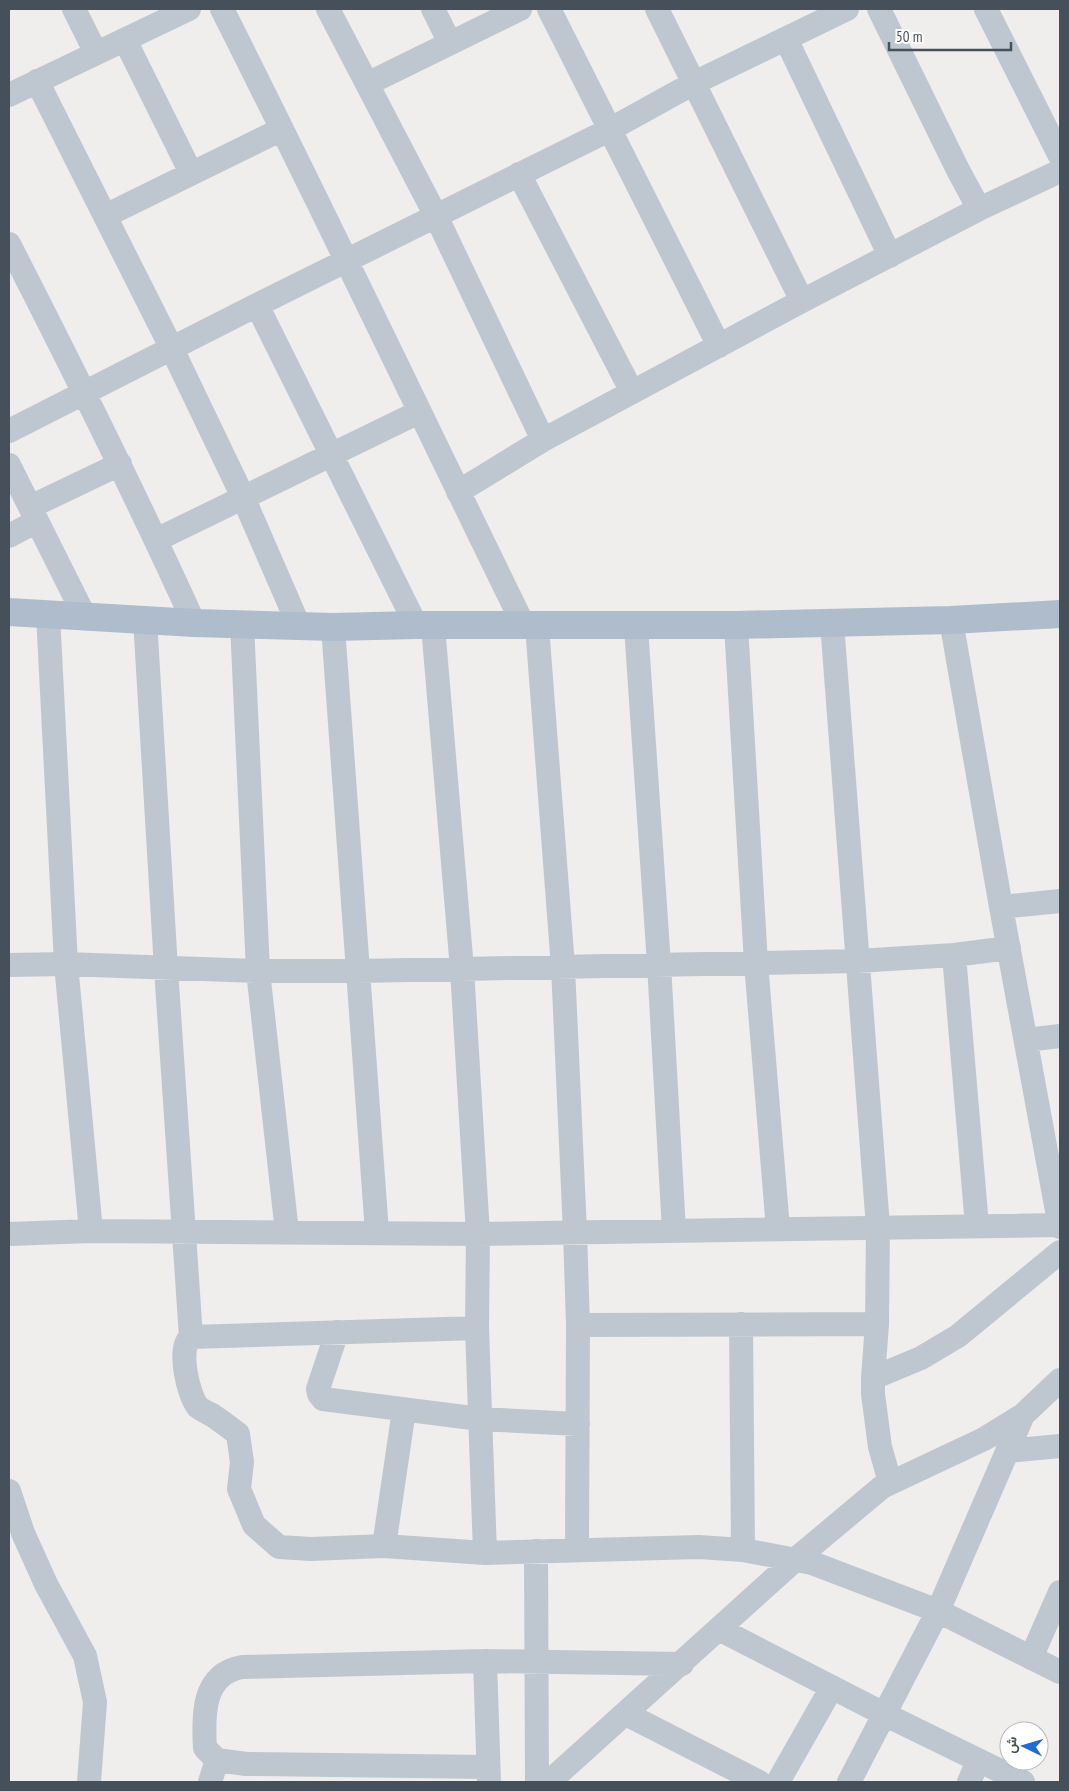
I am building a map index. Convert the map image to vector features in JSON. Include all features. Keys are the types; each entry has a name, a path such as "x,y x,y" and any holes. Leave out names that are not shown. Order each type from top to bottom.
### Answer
{"main road":[{"path":"9,612 194,623 333,627 424,625 736,626 951,620 1060,614"}],"street":[{"path":"74,9 96,54"},
{"path":"9,95 189,9"},
{"path":"222,9 346,260 418,412 458,492 530,626 563,967 578,1325 577,1550"},
{"path":"328,9 436,216 543,440"},
{"path":"433,9 450,43"},
{"path":"367,84 520,9"},
{"path":"549,9 719,346"},
{"path":"656,9 802,301"},
{"path":"9,431 346,260 609,130 694,83 848,9"},
{"path":"879,9 979,209"},
{"path":"991,10 1060,156"},
{"path":"786,39 890,256"},
{"path":"125,40 191,174"},
{"path":"37,81 172,349 243,497 299,626"},
{"path":"105,216 282,129"},
{"path":"458,492 543,440 802,301 979,209 1060,171"},
{"path":"519,174 632,392"},
{"path":"9,244 120,464 194,623"},
{"path":"257,305 331,453 424,625 462,968 478,1234 477,1328 485,1553"},
{"path":"156,540 418,412"},
{"path":"9,536 33,514 120,464"},
{"path":"9,465 85,617"},
{"path":"48,614 66,964 91,1230"},
{"path":"145,619 191,1336"},
{"path":"9,1234 91,1230 478,1234 878,1227 1060,1226 1010,948 1000,907 951,620"},
{"path":"832,623 878,1227 877,1324 873,1378 875,1414 880,1447 890,1482"},
{"path":"242,624 258,971 287,1232"},
{"path":"636,626 659,964 674,1231"},
{"path":"736,626 756,963 778,1229"},
{"path":"333,627 378,1232"},
{"path":"1000,907 1060,901"},
{"path":"9,965 66,964 166,969 358,971 857,961 954,955 1010,948"},
{"path":"954,955 977,1226"},
{"path":"1026,1040 1060,1036"},
{"path":"873,1378 921,1358 958,1336 1060,1252"},
{"path":"741,1324 742,1550"},
{"path":"578,1325 877,1324"},
{"path":"477,1328 191,1336 187,1340 185,1348 185,1367 189,1388 198,1407 238,1434 242,1462 239,1489 254,1525 279,1547 312,1549 384,1546 485,1553 699,1547 742,1550 796,1559 812,1562 938,1611 1060,1672"},
{"path":"337,1332 318,1389 321,1397 324,1399 480,1419 578,1424"},
{"path":"550,1782 847,1515 890,1482 984,1439 1023,1415 1060,1380"},
{"path":"384,1546 404,1410"},
{"path":"849,1782 938,1611 1023,1415"},
{"path":"1007,1451 1060,1446"},
{"path":"9,1491 23,1533 42,1575 85,1656 96,1702 89,1782"},
{"path":"536,1551 537,1782"},
{"path":"1031,1658 1060,1592"},
{"path":"719,1629 884,1714 1023,1782"},
{"path":"485,1661 488,1775 279,1773 246,1764 214,1771 205,1748 203,1722 208,1694 217,1679 233,1668 485,1661 682,1664"},
{"path":"778,1782 832,1687"},
{"path":"626,1714 759,1782"},
{"path":"969,1782 978,1761"}]}
